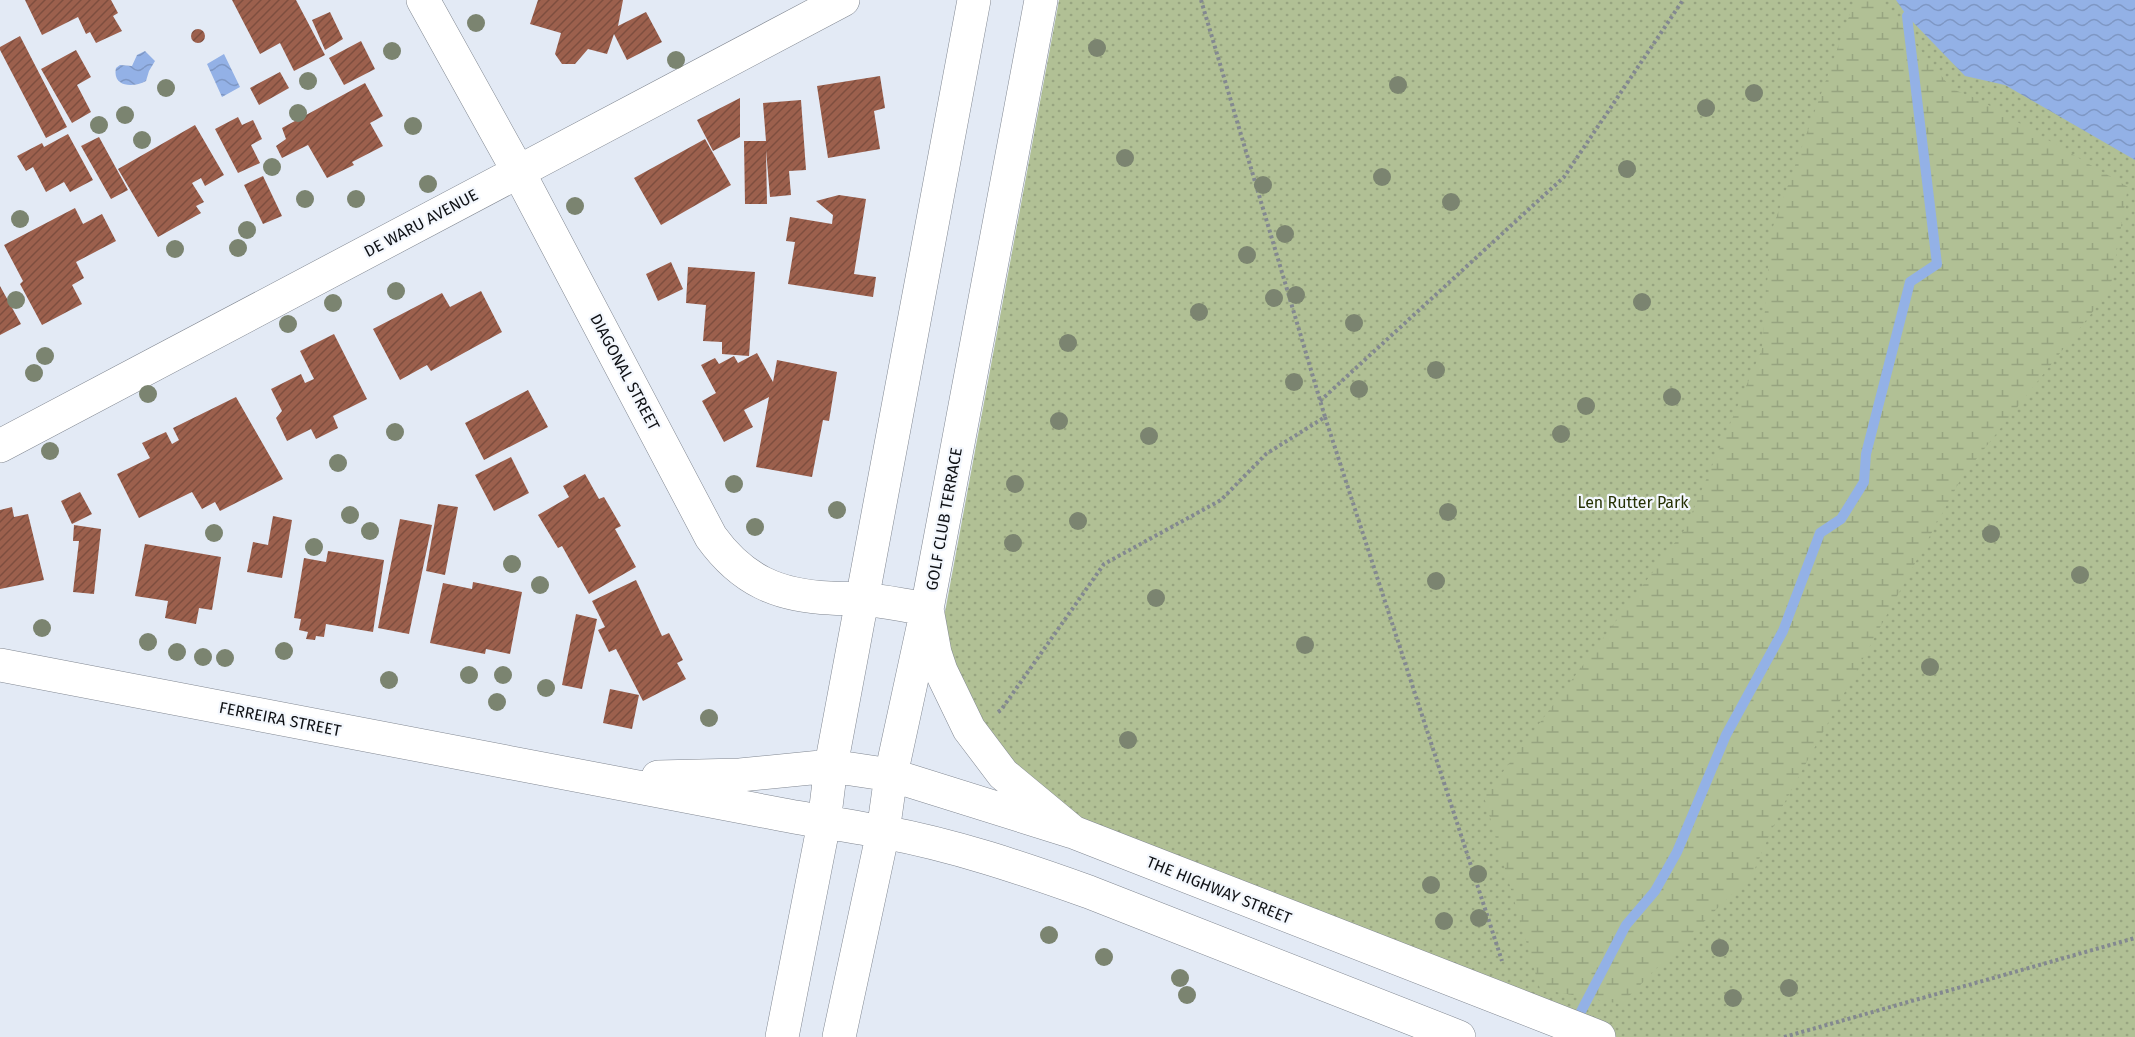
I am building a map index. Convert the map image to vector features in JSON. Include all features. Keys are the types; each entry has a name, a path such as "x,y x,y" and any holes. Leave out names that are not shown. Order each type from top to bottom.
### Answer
{"street":[{"name":"DIAGONAL STREET","path":"423,0 518,171 711,537 723,554 739,569 769,588 828,598 861,599 927,609"},
{"name":"DE WARU AVENUE","path":"0,446 843,0"},
{"path":"782,1037 824,823 831,766 861,599 974,0"},
{"name":"GOLF CLUB TERRACE","path":"839,1037 883,832 891,775 927,609 1041,0"},
{"path":"927,609 935,653 941,671 969,729 1003,774 1073,832"},
{"name":"FERREIRA STREET","path":"0,665 824,823"},
{"name":"FERREIRA STREET","path":"561,773 671,778 740,775 831,766"},
{"name":"THE HIGHWAY STREET","path":"831,766 891,775 1073,832 1599,1037"},
{"path":"824,823 883,832 959,850 1034,872 1459,1037"}],"path":[{"path":"1201,0 1320,401 1503,964"},
{"path":"1320,401 1564,177 1683,0"},
{"path":"969,729 1001,710 1104,564 1221,500 1266,454 1326,417"},
{"path":"1784,1037 2135,938"}],"green space":[{"name":"Len Rutter Park","path":"1059,0 2135,0 2135,1037 1614,1037 1615,1032 1077,821 1010,765 963,699 942,628"},
{"path":"1855,0 1880,0 1952,89 1980,100 2128,187 2110,290 1962,477 1780,811 1753,873 1621,1004 1540,989 1484,797 1685,529 1762,349 1771,232"}],"water":[{"path":"1896,0 2135,0 2135,160 2005,85 1965,76 1907,16"},
{"path":"145,51 155,61 146,81 135,85 120,82 117,79 116,68 120,65 132,66 137,55"},
{"path":"224,54 240,87 222,97 207,64"}],"building":[{"path":"25,0 111,0 118,13 113,16 122,31 96,43 90,32 86,34 78,17 42,35"},
{"path":"232,0 296,0 325,55 294,71 280,43 260,54"},
{"path":"538,0 623,0 618,26 646,12 662,42 627,60 614,34 607,54 588,49 575,64 562,64 555,54 561,33 530,24"},
{"path":"330,12 343,39 325,50 312,20"},
{"path":"198,29 203,31 205,36 203,41 198,43 193,41 191,36 193,31"},
{"path":"20,36 67,127 46,138 0,50 0,47"},
{"path":"361,41 375,69 344,85 329,58"},
{"path":"76,50 91,77 77,85 91,112 72,123 41,69"},
{"path":"280,72 289,88 259,105 250,88"},
{"path":"880,76 885,108 874,111 880,149 828,158 817,86"},
{"path":"365,83 383,116 370,123 383,146 352,162 354,165 327,178 308,145 282,158 276,146 286,139 282,128"},
{"path":"740,98 740,137 713,151 697,120"},
{"path":"801,100 806,170 789,171 791,195 770,197 766,150 767,204 745,204 744,141 766,141 763,103"},
{"path":"238,117 242,125 253,120 262,139 251,145 260,163 238,173 215,129"},
{"path":"195,125 224,175 205,186 201,178 192,183 204,202 196,206 201,213 158,237 118,169"},
{"path":"68,134 93,180 70,192 64,182 46,192 33,167 26,171 17,156 42,143 44,147"},
{"path":"99,137 128,190 111,199 81,146"},
{"path":"705,139 731,185 661,225 634,178"},
{"path":"263,176 282,216 263,224 244,185"},
{"path":"839,195 866,199 854,274 876,277 873,297 788,284 795,242 786,241 790,217 832,224 833,215 816,201"},
{"path":"75,208 83,224 102,214 116,241 76,262 84,278 72,285 82,304 42,325 20,284 23,281 4,245"},
{"path":"671,262 683,289 658,301 646,274"},
{"path":"688,267 755,272 749,356 722,354 722,342 703,341 706,305 686,303"},
{"path":"0,286 21,324 0,335"},
{"path":"481,291 502,332 431,371 427,365 400,380 373,329 442,293 450,307"},
{"path":"334,334 367,399 333,416 338,428 316,439 311,429 287,441 276,418 282,411 271,389 301,374 305,383 314,379 300,351"},
{"path":"757,353 773,382 777,360 837,372 829,421 823,420 812,477 756,467 769,397 744,410 753,427 724,442 702,401 716,393 701,365 715,358 719,364 734,356 738,363"},
{"path":"528,390 548,427 484,460 465,423"},
{"path":"236,397 283,479 220,511 215,502 202,509 192,492 139,518 117,474 150,458 142,443 166,432 172,444 179,440 173,428"},
{"path":"511,457 529,493 494,511 475,475"},
{"path":"585,474 599,499 604,497 621,526 615,529 636,567 589,594 562,546 558,548 538,515 569,497 563,486"},
{"path":"80,492 92,514 72,524 61,501"},
{"path":"438,504 458,507 445,575 426,571"},
{"path":"12,507 14,517 28,514 44,580 0,589 0,510"},
{"path":"273,516 292,520 282,578 247,572 253,542 268,545"},
{"path":"400,519 432,525 409,634 378,628"},
{"path":"74,525 101,529 94,594 73,592 79,541 73,541"},
{"path":"145,544 221,557 212,610 199,608 196,624 165,618 168,601 135,596"},
{"path":"328,551 384,560 373,632 326,624 324,637 316,636 315,640 306,639 308,632 299,630 301,619 294,618 304,558 326,562"},
{"path":"636,580 662,636 669,633 683,660 677,663 686,679 643,701 616,649 609,652 598,630 605,627 592,601"},
{"path":"473,582 522,592 510,654 486,649 485,654 430,643 443,583 472,589"},
{"path":"576,614 597,619 582,689 562,685"},
{"path":"610,689 639,695 632,729 603,723"}],"waterway":[{"path":"1574,1025 1626,925 1655,891 1677,852 1726,735 1783,631 1820,533 1841,519 1864,482 1866,454 1910,282 1937,264 1907,16"}]}
